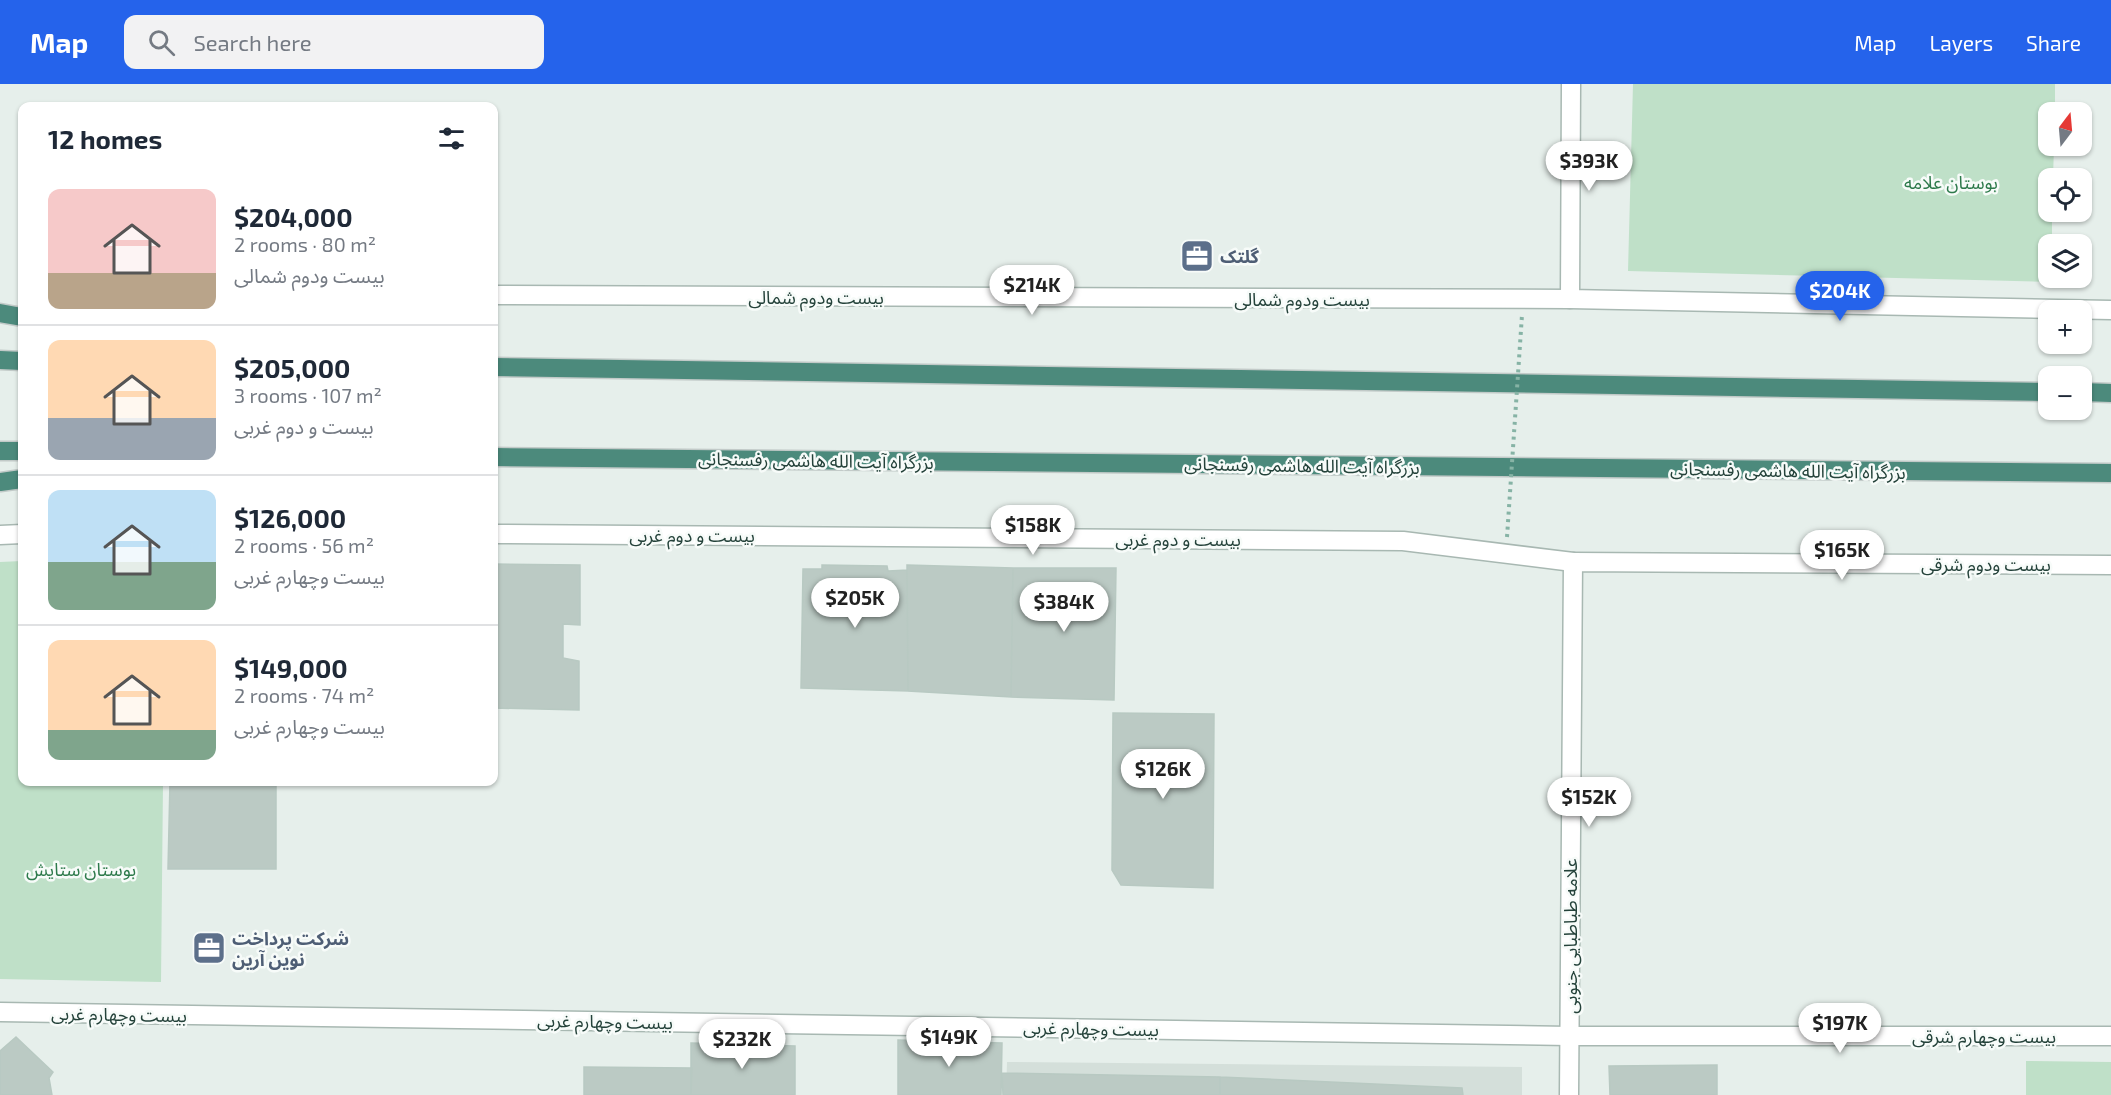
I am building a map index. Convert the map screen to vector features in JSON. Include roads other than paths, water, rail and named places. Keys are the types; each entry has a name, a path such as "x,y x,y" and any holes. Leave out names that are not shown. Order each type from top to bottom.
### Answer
{"highway":[{"path":"0,314 18,316"},
{"path":"0,360 18,360"},
{"path":"498,367 2038,392"},
{"path":"2092,392 2111,393"},
{"path":"0,451 18,451"},
{"name":"بزرگراه آیت الله هاشمی رفسنجانی","path":"498,457 2111,473"},
{"path":"0,482 18,480"}],"street":[{"path":"1570,299 1571,84"},
{"name":"بیست ودوم شمالی","path":"498,295 1570,299 2111,310"},
{"path":"0,535 18,534"},
{"name":"بیست و دوم غربی","path":"498,534 1403,541 1573,562"},
{"name":"بیست ودوم شرقی","path":"1573,562 2111,565"},
{"name":"علامه طباطبایی جنوبی","path":"1569,1095 1573,562"},
{"name":"بیست وچهارم غربی","path":"0,1012 1569,1036"},
{"name":"بیست وچهارم شرقی","path":"1569,1036 2111,1035"}],"place":[{"name":"گلتک","path":"1197,256"},
{"name":"شرکت پرداخت نوین آرین","path":"209,948"}],"park label":[{"name":"بوستان علامه","path":"1951,182"},
{"name":"بوستان ستایش","path":"81,869"}]}
